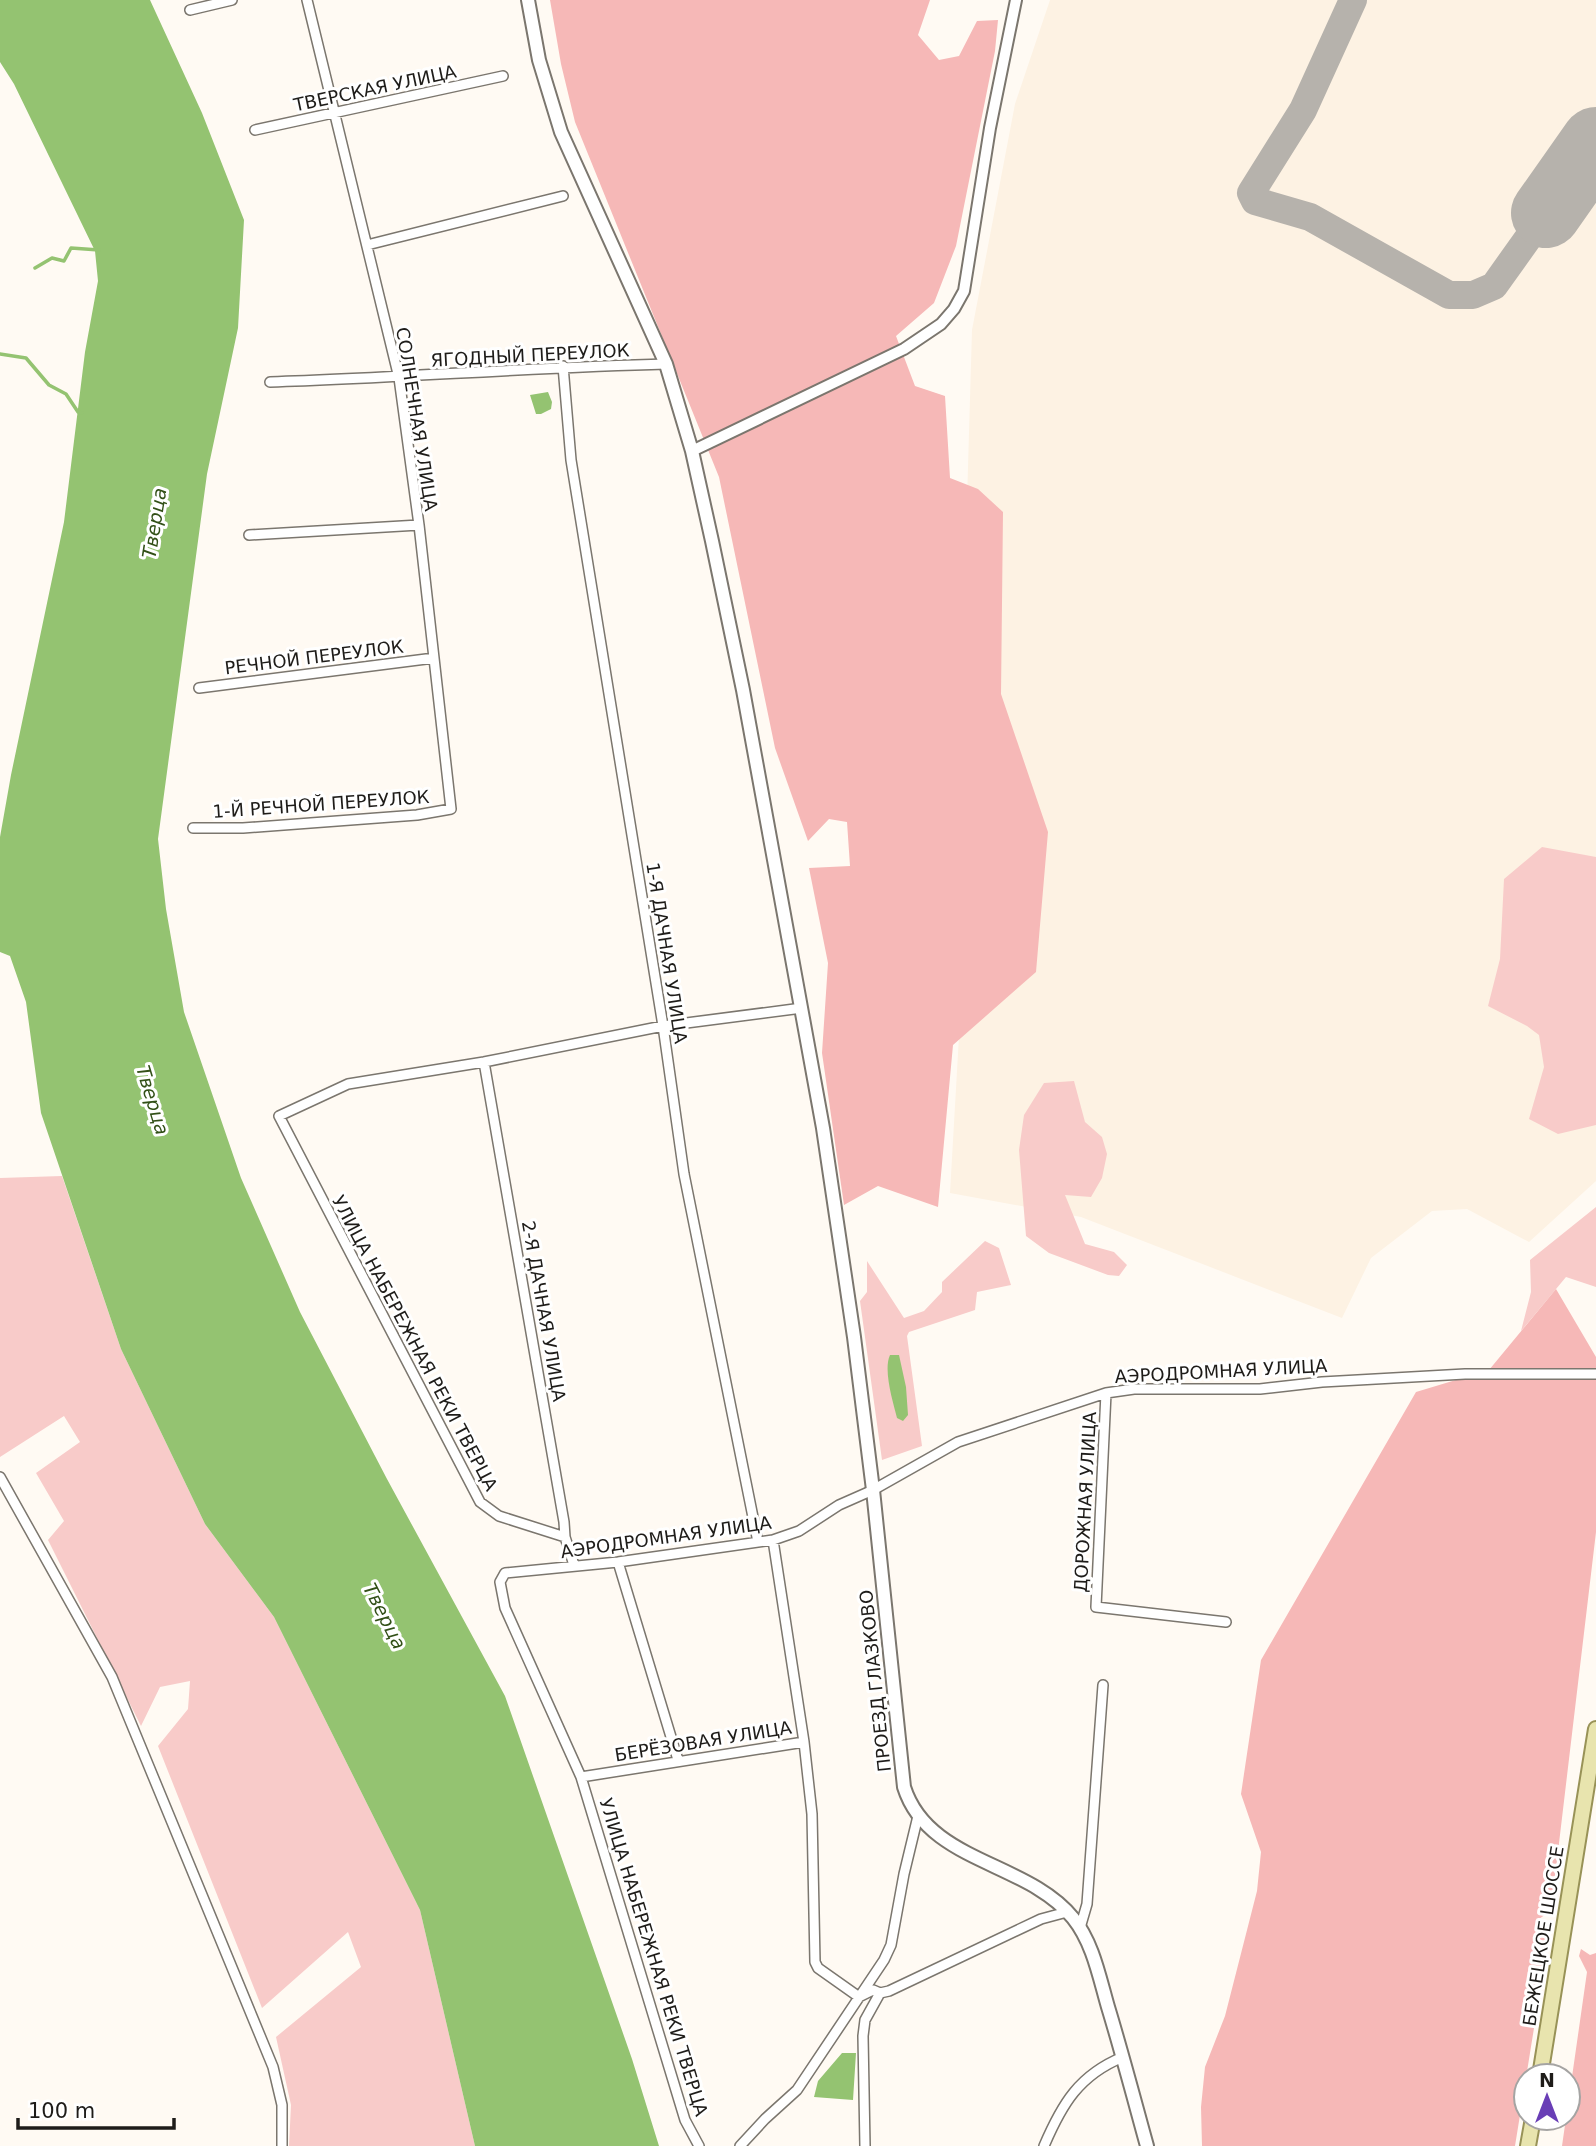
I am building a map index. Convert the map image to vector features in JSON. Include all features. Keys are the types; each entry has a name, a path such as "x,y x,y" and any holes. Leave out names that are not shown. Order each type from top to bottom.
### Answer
{"main road":[{"name":"ПРОЕЗД ГЛАЗКОВО","path":"528,0 540,67 561,132 666,364 692,451 740,678 823,1128 854,1337 873,1490 901,1768 908,1797 918,1816 944,1840 1041,1891 1067,1912 1080,1927 1094,1957 1147,2146"},
{"name":"БЕЖЕЦКОЕ ШОССЕ","path":"1542,2062 1596,1729"}],"street":[{"path":"190,10 232,0"},
{"name":"СОЛНЕЧНАЯ УЛИЦА","path":"307,0 399,378 452,809"},
{"path":"692,451 904,349 932,331 954,309 966,283 990,128 1016,0"},
{"name":"ТВЕРСКАЯ УЛИЦА","path":"255,130 503,76"},
{"path":"367,245 563,196"},
{"name":"ЯГОДНЫЙ ПЕРЕУЛОК","path":"270,382 399,378 563,366 666,364"},
{"name":"1-Я ДАЧНАЯ УЛИЦА","path":"563,366 571,460 663,1026 684,1174 758,1542"},
{"path":"249,535 419,525"},
{"name":"РЕЧНОЙ ПЕРЕУЛОК","path":"199,688 434,658"},
{"name":"1-Й РЕЧНОЙ ПЕРЕУЛОК","path":"193,828 243,828 417,815 452,809"},
{"path":"484,1062 663,1026 802,1008"},
{"name":"УЛИЦА НАБЕРЕЖНАЯ РЕКИ ТВЕРЦА","path":"484,1062 348,1084 279,1116 480,1502 511,1521 565,1537"},
{"name":"2-Я ДАЧНАЯ УЛИЦА","path":"484,1062 560,1494 565,1537 574,1565"},
{"name":"АЭРОДРОМНАЯ УЛИЦА","path":"581,1777 505,1608 500,1582 505,1573 618,1562 773,1540 799,1531 839,1505 873,1490 958,1442 1106,1393 1134,1389 1259,1389 1322,1382 1465,1374 1596,1374"},
{"name":"ДОРОЖНАЯ УЛИЦА","path":"1106,1393 1096,1607 1226,1622"},
{"path":"0,1477 113,1677 273,2067 282,2105 282,2146"},
{"path":"773,1540 804,1742"},
{"path":"618,1562 678,1760"},
{"path":"1080,1927 1087,1903 1103,1685"},
{"name":"БЕРЁЗОВАЯ УЛИЦА","path":"581,1777 804,1742 812,1814 815,1962 818,1968 859,1997"},
{"name":"УЛИЦА НАБЕРЕЖНАЯ РЕКИ ТВЕРЦА","path":"581,1777 685,2120 699,2146"},
{"path":"740,2146 797,2090 891,1945 918,1816"},
{"path":"859,1997 873,1990 880,1993 889,1991 1041,1919 1067,1912"},
{"path":"864,2146 863,2036 865,2020 880,1993"},
{"path":"1044,2146 1072,2092 1105,2064 1123,2057"}],"shaded area":[{"path":"550,0 930,0 918,35 939,60 959,56 977,21 998,20 995,51 956,246 934,303 896,336 915,386 945,396 950,478 978,489 1003,512 1001,694 1048,832 1036,972 953,1045 938,1207 878,1186 844,1205 822,1053 828,963 809,868 850,866 847,822 829,819 808,841 775,748 719,477 575,122"},
{"path":"1050,0 1596,0 1596,1181 1529,1242 1467,1209 1432,1211 1371,1258 1342,1318 1081,1217 950,1193 964,949 965,570 972,330 1015,104"},
{"path":"1542,847 1596,857 1596,1125 1558,1134 1529,1119 1544,1067 1539,1035 1488,1006 1500,959 1504,879"},
{"path":"1074,1081 1085,1122 1102,1137 1107,1154 1102,1178 1091,1197 1065,1195 1085,1244 1114,1252 1127,1265 1119,1276 1108,1275 1049,1253 1026,1236 1019,1150 1024,1115 1044,1083"},
{"path":"62,1176 121,1349 205,1524 274,1617 420,1910 475,2146 289,2146 291,2105 276,2037 361,1967 348,1932 262,2008 158,1746 188,1709 190,1681 160,1687 141,1726 48,1540 64,1521 36,1473 80,1442 64,1416 0,1457 0,1178"},
{"path":"1596,1207 1596,1287 1566,1277 1521,1331 1531,1292 1530,1260"},
{"path":"985,1241 999,1248 1011,1285 977,1292 975,1310 909,1332 907,1336 922,1446 882,1460 860,1301 867,1292 867,1261 904,1318 924,1311 942,1292 942,1282"},
{"path":"1556,1289 1596,1357 1596,1532 1552,1902 1549,1912 1539,1919 1548,1928 1549,1935 1529,2062 1512,2062 1512,2132 1517,2132 1515,2146 1202,2146 1201,2107 1205,2067 1225,2016 1257,1891 1261,1852 1241,1794 1261,1660 1416,1392 1489,1370"},
{"path":"1581,1949 1590,1955 1596,1953 1596,2146 1562,2146 1564,2132 1582,2132 1582,2062 1574,2062 1587,1972 1579,1956"}],"water":[{"name":"Тверца","path":"0,0 150,0 202,113 244,220 238,328 207,474 158,839 166,909 184,1012 241,1178 300,1312 505,1696 632,2059 659,2146 475,2146 420,1910 274,1617 205,1524 121,1349 41,1113 26,1002 10,956 0,952 0,837 64,522 85,352 98,281 95,251 14,84 0,62"},
{"path":"548,392 552,402 551,409 536,414 530,395"},
{"path":"890,1355 899,1355 906,1387 908,1415 903,1421 897,1418 889,1386"},
{"path":"842,2053 856,2053 853,2100 814,2097 818,2081"}],"waterway":[{"path":"35,268 52,258 64,261 71,248 99,250"},
{"path":"0,354 26,358 49,385 66,394 78,412 82,413"}],"taxiway":[{"path":"1353,0 1303,110 1251,193 1255,201 1310,217 1449,295 1473,295 1494,286 1546,213"}],"runway":[{"path":"1546,213 1596,142"}]}
